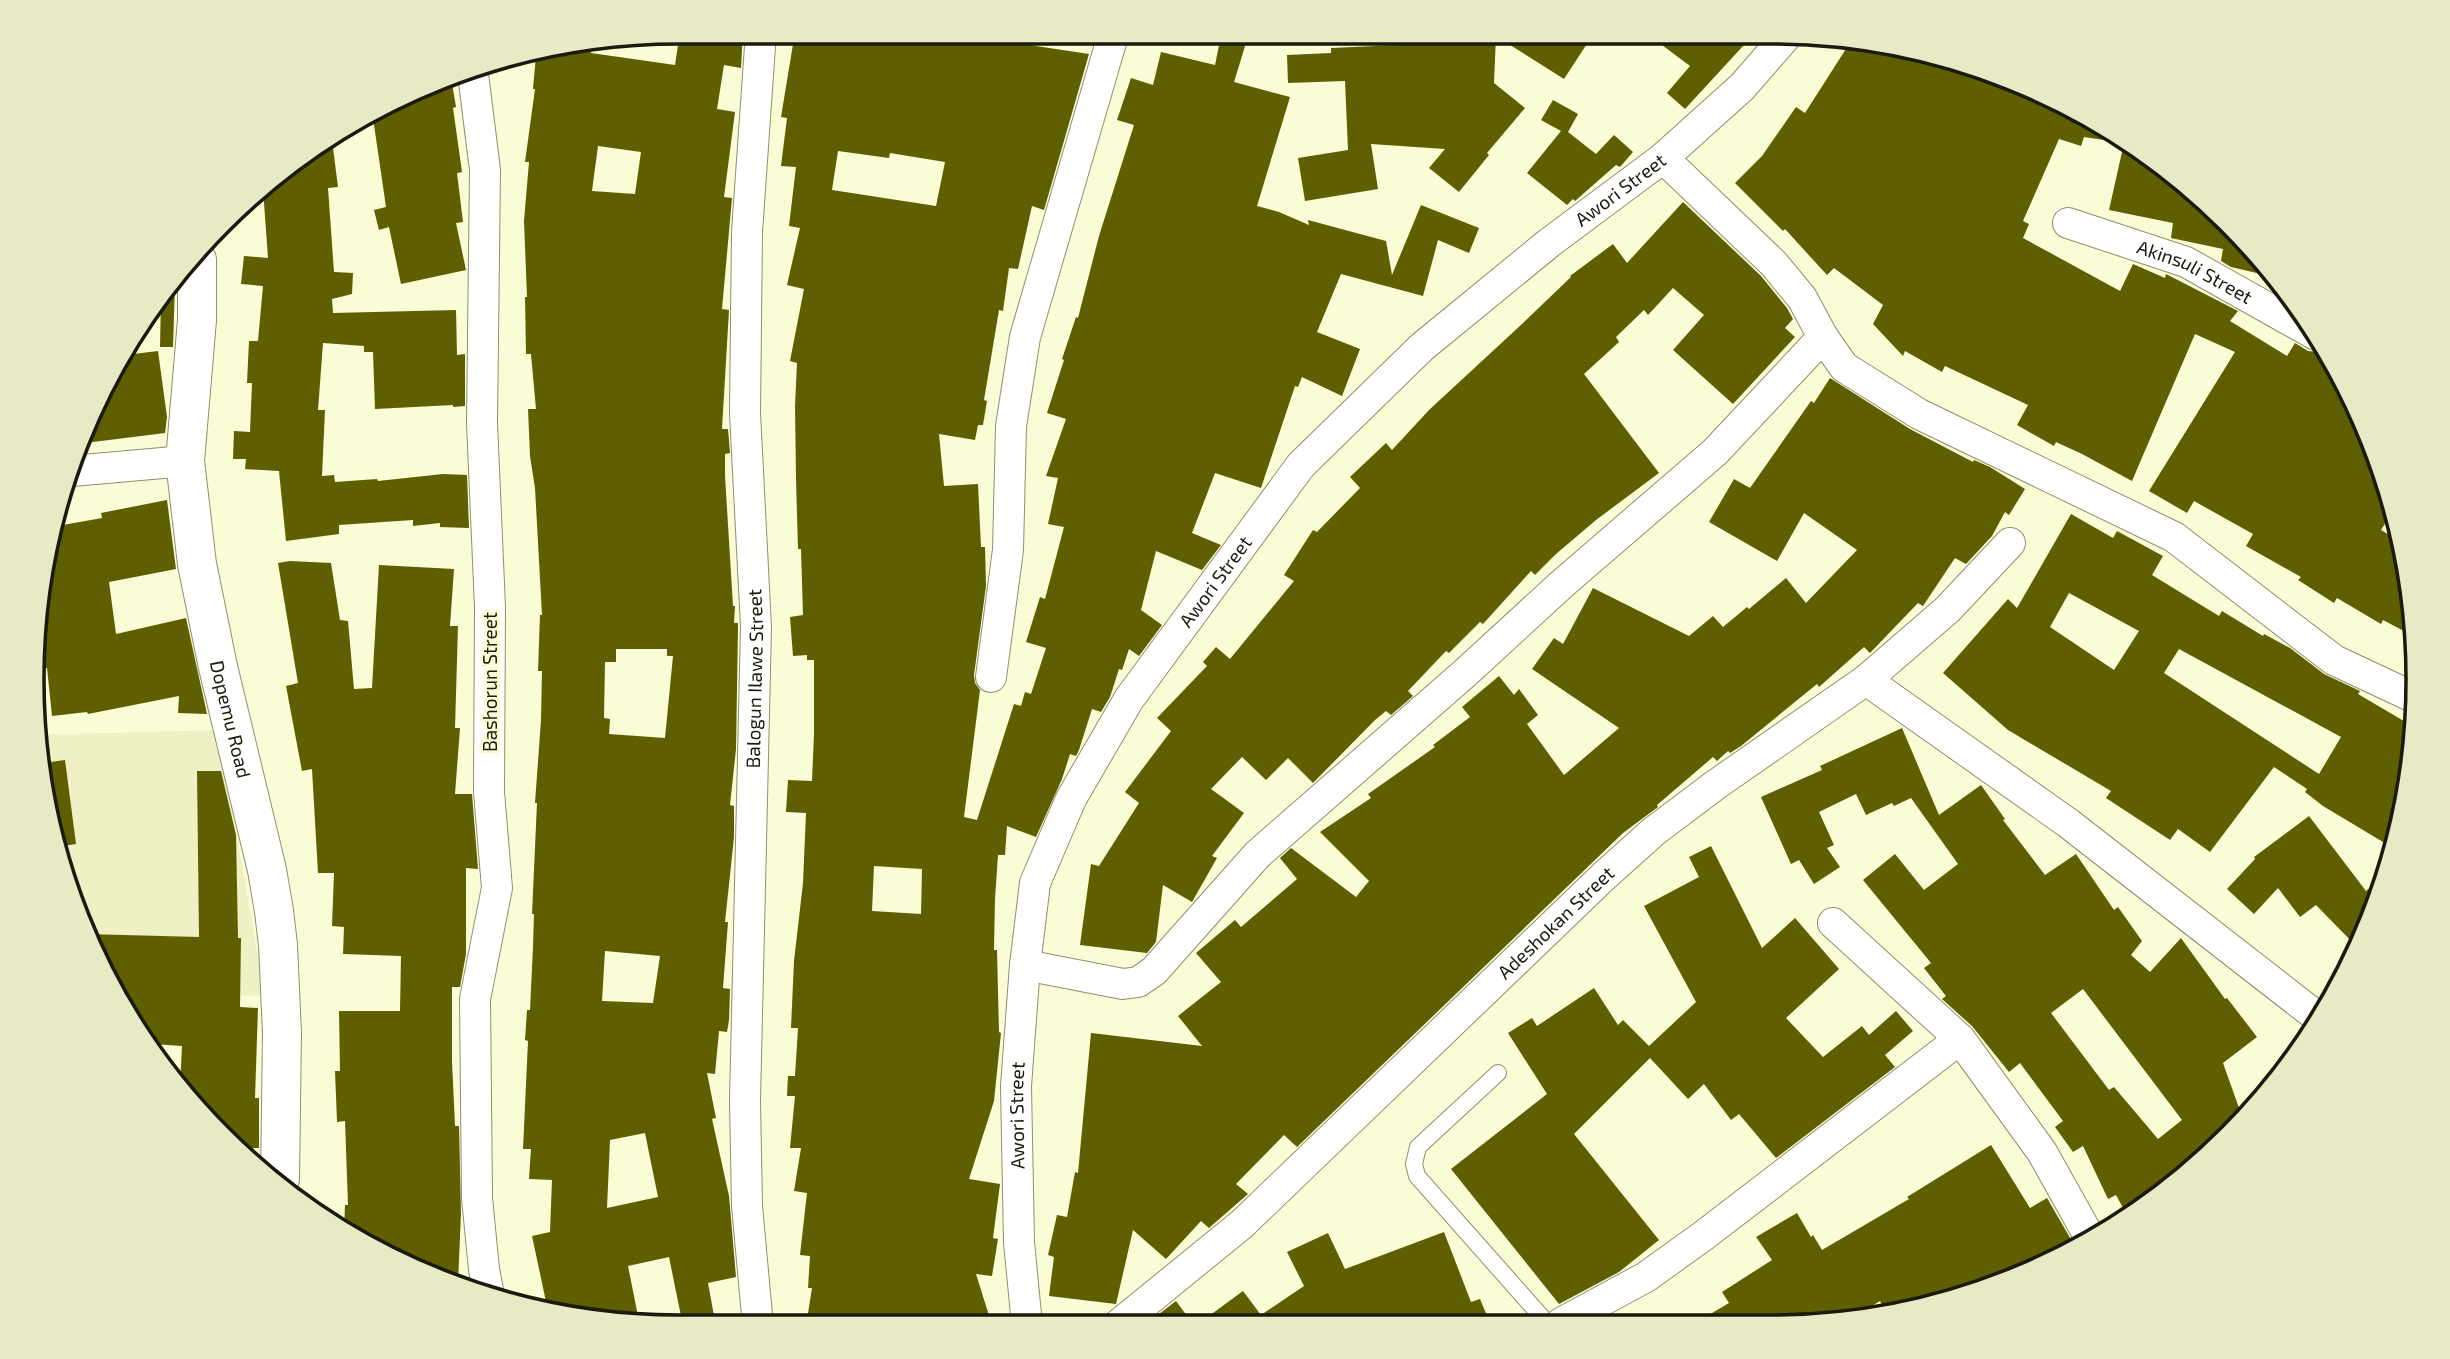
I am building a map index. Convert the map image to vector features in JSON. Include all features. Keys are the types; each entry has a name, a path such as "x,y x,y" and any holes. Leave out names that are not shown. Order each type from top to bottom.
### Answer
{"main road":[{"name":"Dopemu Road","path":"197,266 197,320 185,461 200,576 274,911 282,1033 280,1174"}],"street":[{"name":"Balogun Ilawe Street","path":"757,1315 747,1206 745,1101 757,627 745,412 747,232 760,44"},
{"path":"991,677 1008,550 1011,426 1025,337 1110,44"},
{"name":"Awori Street","path":"1026,1315 1019,1242 1016,1086 1025,965 1035,883 1071,799 1129,699 1301,465 1422,347 1549,243 1662,158 1742,87 1779,44"},
{"name":"Bashorun Street","path":"473,78 485,170 482,424 491,607 489,792 497,888 475,999 477,1198 487,1286"},
{"path":"1662,158 1774,264 1802,298 1823,337 1844,367 1920,414 2174,537 2334,660 2406,694"},
{"name":"Akinsuli Street","path":"2068,223 2186,262 2298,325"},
{"path":"1025,965 1123,984 1138,982 1154,971 1258,854 1715,452 1823,337"},
{"path":"79,470 185,461"},
{"name":"Adeshokan Street","path":"1130,1315 1242,1224 1653,832 1866,680 1948,609 2010,543"},
{"path":"1866,680 2068,823 2312,1012"},
{"path":"1833,923 1960,1039 2042,1152 2087,1231"},
{"path":"1576,1315 1646,1277 1703,1237 1960,1039"}],"lane":[{"path":"1498,1073 1418,1147 1414,1164 1417,1177 1540,1315"}],"shaded area":[{"path":"218,730 265,996 125,990 109,961 77,884 56,804 46,735"}],"building":[{"path":"678,44 742,44 741,68 724,65 717,109 735,112 724,197 732,198 722,309 729,310 722,429 728,429 730,453 725,454 725,476 734,623 738,623 738,627 736,749 730,805 734,806 734,837 725,922 728,922 723,988 730,989 729,1020 727,1032 719,1031 715,1074 707,1073 716,1118 712,1119 729,1196 736,1277 708,1283 714,1315 681,1315 669,1257 628,1266 638,1314 546,1301 532,1236 550,1232 552,1180 529,1179 531,1149 523,1149 528,1041 525,1040 527,1010 530,1010 533,947 535,803 542,671 538,671 542,615 528,409 536,409 531,354 526,354 524,221 529,162 525,162 535,89 536,60 591,50 591,53 675,65","holes":["598,146 641,152 635,194 592,191","616,649 667,649 667,656 673,656 665,738 609,734 610,719 604,718 605,662 616,662","605,951 660,956 653,1003 602,1001","645,1133 658,1197 607,1208 610,1140"]},
{"path":"793,44 1023,44 1089,54 1044,210 1032,206 1018,269 1009,268 1003,311 999,310 984,400 987,401 983,425 978,425 975,440 939,434 944,486 978,484 981,547 985,547 986,586 974,675 980,690 964,817 977,820 1014,704 1021,706 1025,692 1031,694 1046,648 1026,642 1040,597 1045,599 1064,527 1048,524 1058,478 1046,476 1066,419 1047,413 1064,360 1062,359 1076,317 1078,318 1099,236 1134,125 1117,120 1131,78 1153,85 1161,52 1215,65 1219,44 1246,44 1234,82 1290,97 1257,206 1309,225 1308,220 1386,241 1392,275 1421,205 1479,228 1469,253 1438,240 1423,296 1341,274 1317,332 1360,349 1342,396 1302,377 1298,387 1295,386 1261,488 1215,473 1192,533 1221,545 1202,570 1156,551 1141,610 1162,625 1139,656 1129,649 1110,697 1101,712 1092,709 1079,750 1076,756 1070,754 1036,837 1007,826 1005,855 998,855 995,899 994,950 997,950 1001,1033 994,1101 969,1179 1000,1184 993,1238 998,1239 992,1276 976,1274 989,1315 808,1315 812,1288 808,1288 810,1256 800,1255 807,1193 794,1191 801,1148 790,1148 795,1096 787,1096 788,1076 795,1076 798,1028 791,1028 806,813 786,812 788,780 812,781 814,660 807,660 807,655 793,656 790,617 803,615 796,479 797,363 790,361 804,289 787,285 800,228 789,226 796,167 781,166 787,118 781,117","holes":["838,151 889,158 890,153 945,162 936,206 832,190","874,866 922,869 921,914 872,911"]},
{"path":"1496,44 1494,83 1525,108 1459,192 1429,168 1445,149 1371,144 1378,189 1305,201 1298,158 1348,150 1345,81 1288,83 1287,55 1331,53 1331,48"},
{"path":"1509,44 1587,44 1564,79"},
{"path":"1745,44 1685,109 1667,93 1690,66 1662,45"},
{"path":"1846,48 1895,56 1975,77 2052,109 2107,140 2084,137 2081,146 2059,139 2023,221 2029,224 2023,238 2120,291 2133,264 2165,278 2166,274 2238,311 2230,321 2287,356 2295,343 2315,352 2341,398 2373,475 2386,521 2381,530 2390,535 2394,555 2404,631 2383,620 2381,624 2337,598 2334,603 2298,580 2301,577 2246,546 2253,534 2194,501 2187,513 2149,491 2235,352 2195,334 2132,481 2056,442 2054,446 2017,425 2028,405 1945,366 1942,372 1905,351 1903,356 1873,324 1883,305 1834,268 1827,275 1785,229 1783,231 1735,183 1762,156 1796,107 1805,113"},
{"path":"452,86 462,172 457,173 463,222 456,223 466,270 401,284 389,227 379,230 374,210 386,207 374,123"},
{"path":"1553,100 1578,114 1568,132 1596,154 1614,135 1633,152 1620,167 1616,165 1567,205 1527,173 1561,131 1541,120"},
{"path":"333,147 338,187 328,188 334,272 353,273 352,294 332,299 333,313 456,310 457,355 465,354 465,406 375,409 373,352 364,352 364,346 323,343 318,410 325,410 322,476 334,475 335,482 378,481 443,474 467,475 469,528 440,527 440,523 413,526 413,520 339,525 339,534 286,541 279,471 245,469 246,459 233,459 234,431 250,432 252,383 247,383 249,341 258,341 263,286 241,284 244,256 268,258 264,199"},
{"path":"2122,150 2190,202 2260,274 2231,267 2221,261 2223,249 2171,238 2173,223 2109,210"},
{"path":"1683,202 1761,276 1787,308 1793,319 1785,328 1795,337 1733,404 1673,350 1704,315 1673,288 1648,315 1644,310 1616,337 1619,342 1584,374 1659,473 1596,520 1535,575 1531,571 1483,624 1480,622 1449,653 1446,651 1408,691 1413,696 1391,715 1386,711 1375,720 1313,783 1288,758 1266,780 1242,757 1211,789 1244,813 1212,856 1217,858 1192,902 1163,885 1156,942 1147,953 1080,945 1091,864 1099,866 1139,803 1125,792 1171,731 1157,718 1207,666 1203,662 1216,647 1230,659 1294,581 1284,575 1313,530 1317,532 1360,488 1350,477 1386,443 1392,450 1429,410 1570,276 1613,244 1627,263"},
{"path":"175,292 173,347 160,347 161,312"},
{"path":"158,351 167,417 165,433 90,442 109,398 134,354"},
{"path":"1830,378 1910,429 1973,462 1974,460 1990,467 2025,489 2009,515 2005,512 1992,536 1966,564 1955,558 1923,606 1918,603 1870,653 1864,647 1819,687 1817,684 1741,746 1730,753 1728,751 1717,761 1713,757 1657,805 1658,807 1623,833 1297,1147 1284,1135 1236,1184 1248,1194 1209,1228 1201,1221 1166,1259 1133,1230 1116,1304 1049,1296 1054,1257 1048,1255 1057,1215 1067,1217 1075,1172 1078,1173 1091,1033 1202,1046 1178,1016 1221,982 1196,953 1235,920 1241,927 1297,879 1280,858 1291,848 1356,897 1369,881 1320,832 1371,798 1368,794 1435,747 1433,745 1470,717 1462,707 1499,676 1514,695 1519,689 1538,715 1527,724 1564,775 1619,728 1532,669 1554,638 1563,644 1593,588 1689,636 1713,616 1723,627 1786,578 1806,603 1857,550 1804,513 1777,561 1709,522 1734,479 1750,488"},
{"path":"167,500 176,569 109,582 116,634 186,618 207,714 178,713 179,696 88,714 52,716 47,668 44,668 45,638 49,597 63,525 102,518 101,513"},
{"path":"2071,514 2113,538 2117,531 2163,556 2152,575 2219,616 2222,611 2263,636 2264,634 2290,648 2324,674 2360,691 2358,694 2405,722 2401,762 2385,843 2323,806 2305,792 2307,789 2274,767 2210,852 2178,829 2170,840 2106,798 2111,791 2008,730 1943,673 2008,599 2017,608","holes":["2069,593 2139,631 2114,670 2050,627","2179,649 2341,737 2319,774 2164,673"]},
{"path":"278,563 331,563 340,620 348,621 354,689 372,688 379,565 454,569 450,626 458,626 455,728 460,728 455,794 472,794 478,869 466,868 466,954 460,987 452,987 452,1061 455,1126 459,1126 461,1213 458,1276 398,1250 344,1219 345,1205 348,1205 345,1121 337,1122 335,1071 340,1071 339,1011 400,1011 401,956 343,954 344,927 332,926 334,873 318,873 312,769 302,771 286,686 298,683"},
{"path":"1902,728 1939,815 1981,785 2005,819 2003,820 2045,875 2076,854 2114,910 2118,907 2142,941 2131,955 2150,972 2181,938 2225,999 2227,998 2257,1037 2223,1063 2239,1108 2190,1157 2124,1208 2116,1195 2108,1199 2083,1146 2073,1152 2055,1127 2063,1121 2020,1063 2009,1072 1972,1026 1942,999 1946,996 1924,968 1931,963 1863,880 1895,854 1924,890 1958,864 1911,798 1866,815 1856,794 1819,812 1834,845 1827,848 1840,867 1814,884 1799,860 1791,864 1761,797 1822,770 1820,766","holes":["2083,989 2182,1120 2158,1139 2114,1087 2109,1090 2051,1013"]},
{"path":"65,760 76,844 65,846 49,762"},
{"path":"197,771 221,771 236,835 238,938 241,938 240,1007 258,1008 255,1098 259,1098 259,1148 250,1148 230,1129 181,1074 182,1046 159,1044 129,997 97,934 199,937"},
{"path":"2309,816 2366,891 2373,885 2350,940 2316,905 2300,917 2278,888 2254,914 2227,889 2254,857"},
{"path":"1711,846 1762,948 1795,918 1839,969 1786,1018 1823,1057 1862,1026 1869,1035 1896,1011 1913,1031 1885,1055 1895,1067 1776,1158 1739,1114 1731,1120 1704,1084 1688,1099 1650,1058 1574,1134 1659,1240 1619,1272 1559,1304 1451,1169 1547,1094 1508,1033 1532,1018 1537,1026 1594,988 1618,1025 1623,1020 1649,1046 1696,1002 1644,906 1699,877 1689,857"},
{"path":"1991,1145 2030,1208 2047,1198 2071,1239 1975,1282 1895,1303 1882,1305 1880,1301 1870,1307 1812,1314 1709,1315 1729,1303 1722,1292 1772,1260 1756,1237 1797,1213 1822,1250 1909,1199 1907,1197"},
{"path":"1444,1232 1471,1302 1480,1299 1487,1315 1261,1315 1304,1286 1287,1252 1328,1233 1345,1269"},
{"path":"1243,1291 1261,1315 1210,1315"},
{"path":"1176,1301 1186,1315 1158,1315"}]}
